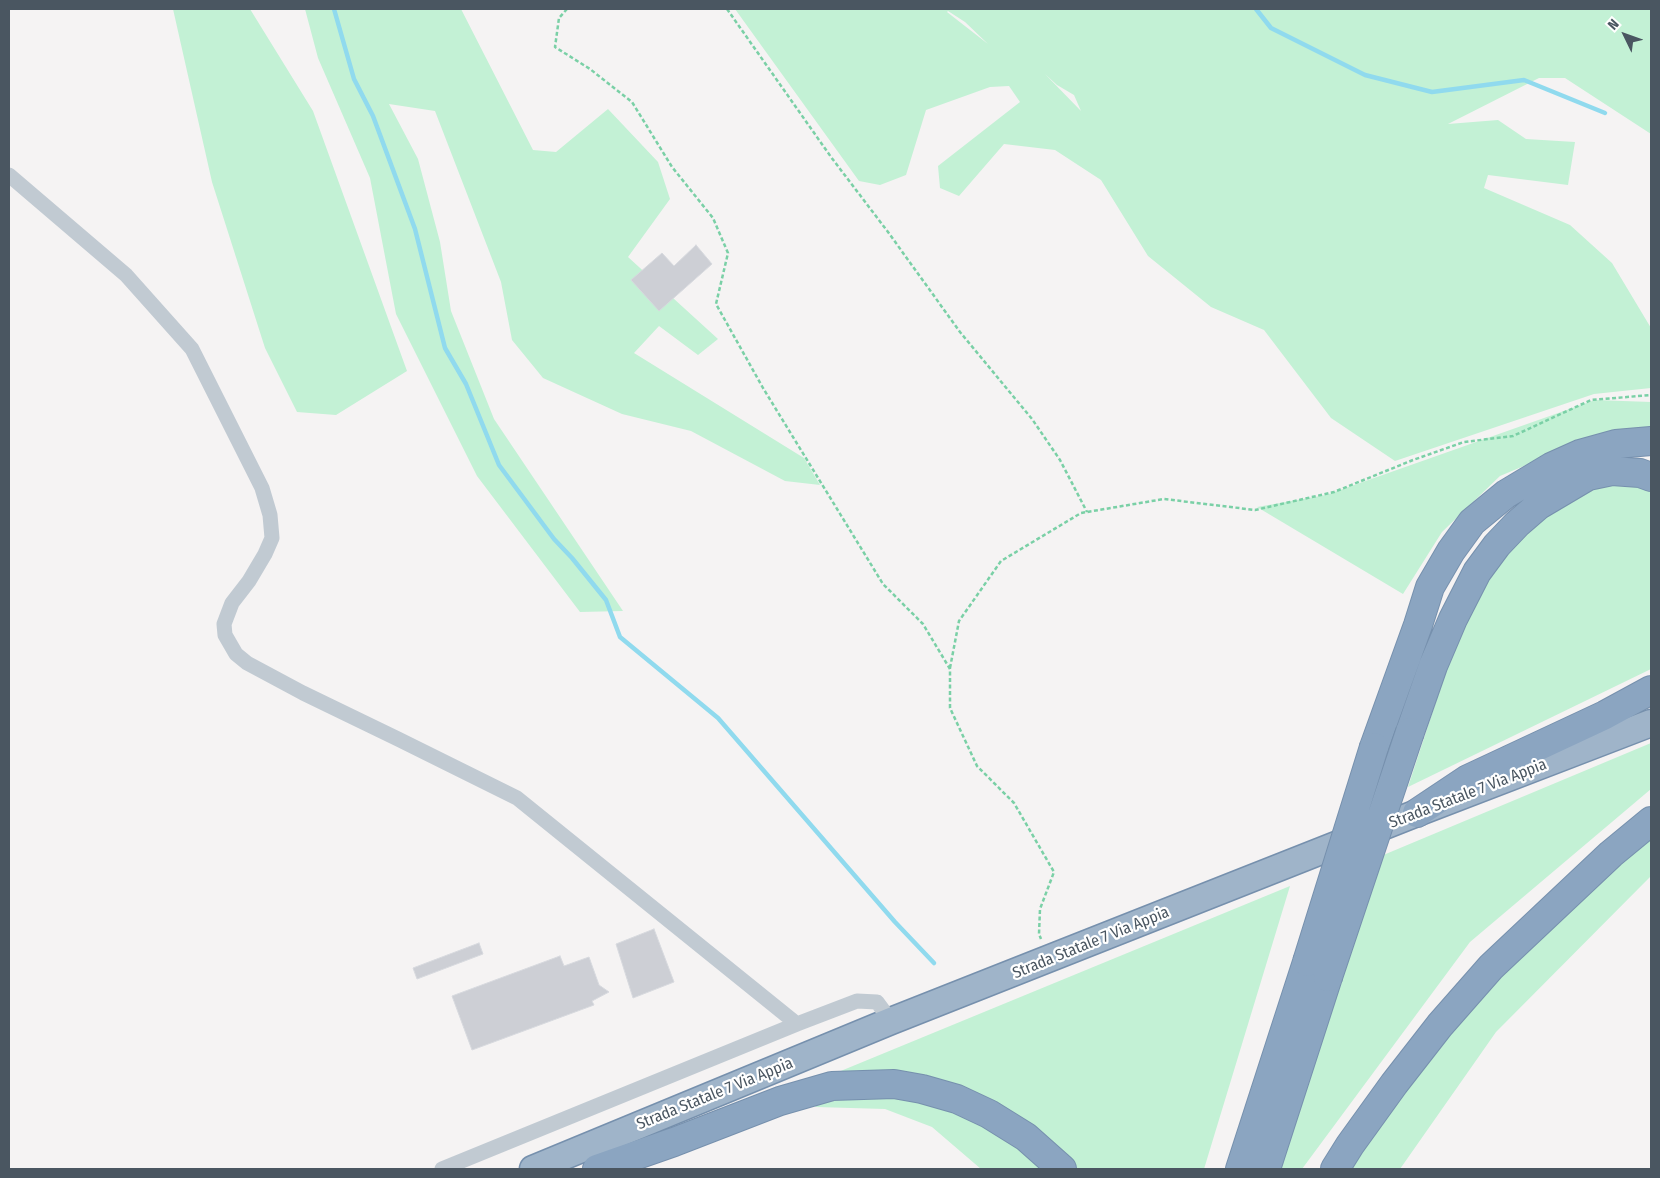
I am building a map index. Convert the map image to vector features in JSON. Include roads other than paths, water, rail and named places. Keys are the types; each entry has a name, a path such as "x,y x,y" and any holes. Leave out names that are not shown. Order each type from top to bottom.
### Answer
{"highway":[{"path":"1266,1169 1374,747 1430,587 1451,551 1472,522 1506,494 1551,467 1580,454 1616,444 1651,441"},
{"path":"1240,1169 1410,732 1433,666 1453,619 1477,572 1497,545 1516,524 1544,502 1588,476 1612,471 1640,473 1651,477"},
{"path":"1417,814 1468,779 1605,715 1651,690"},
{"name":"Strada Statale 7 Via Appia","path":"533,1169 891,1021 1651,723"},
{"path":"1334,1169 1429,1040 1491,967 1604,860 1651,821"},
{"path":"597,1169 674,1142 780,1101 832,1086 894,1084 922,1089 957,1099 989,1114 1026,1136 1062,1169"}],"street":[{"path":"9,175 126,275 192,349 262,488 270,515 272,538 253,574 232,603 224,624 225,636 236,654 247,663 303,693 517,798 798,1024"},
{"path":"442,1169 857,1001 877,1002 891,1021"}],"waterway":[{"path":"334,9 354,79 373,116 415,229 445,348 466,384 499,465 554,539 606,600 620,637 718,718 895,922 934,963"},
{"path":"1256,9 1271,28 1365,75 1432,92 1524,80 1605,113"}]}
